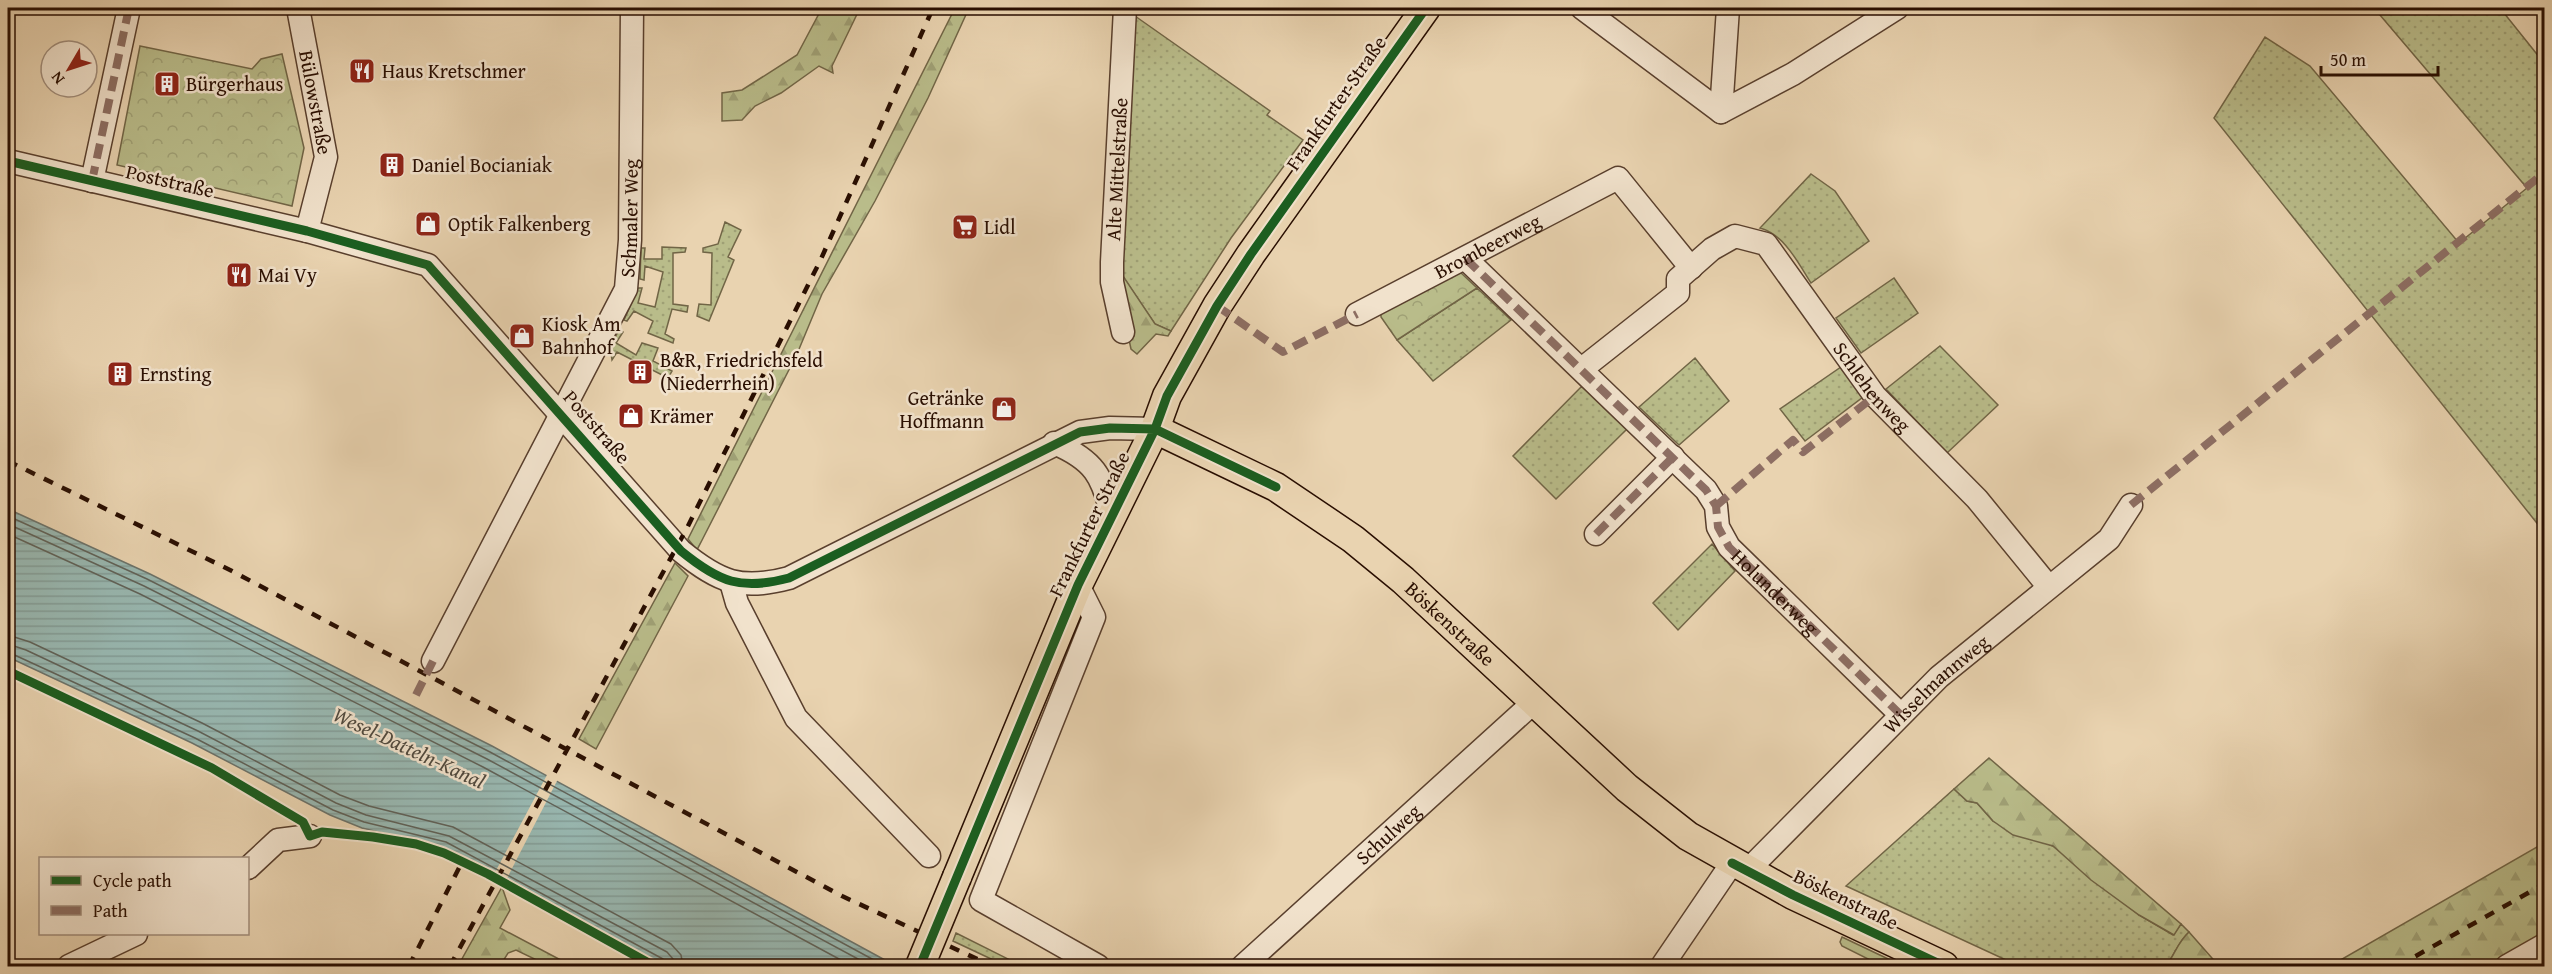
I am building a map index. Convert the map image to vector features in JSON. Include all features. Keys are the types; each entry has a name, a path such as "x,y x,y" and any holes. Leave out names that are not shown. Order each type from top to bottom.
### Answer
{"main road":[{"name":"Frankfurter Straße","path":"920,966 1078,585 1155,429 1167,396 1228,289 1426,8"},
{"name":"Böskenstraße","path":"1155,429 1276,487 1353,539 1403,580 1627,788 1688,836 1740,867 1944,966"}],"street":[{"path":"92,181 129,8"},
{"name":"Bülowstraße","path":"298,8 326,157 307,231"},
{"name":"Schmaler Weg","path":"562,414 623,296 628,281 632,8"},
{"name":"Alte Mittelstraße","path":"1124,332 1112,282 1112,262 1125,8"},
{"path":"1582,8 1721,112"},
{"path":"1721,112 1728,8"},
{"path":"1721,112 1793,74 1897,8"},
{"name":"Poststraße","path":"8,161 307,231 428,265 681,551 707,572 731,582 766,584 789,578 1054,443 1080,432 1119,428 1155,429"},
{"name":"Brombeerweg","path":"1357,314 1618,178 1690,268"},
{"name":"Schlehenweg","path":"1583,368 1678,293 1678,279 1712,249 1735,236 1766,244 1875,396 1977,498 2048,586"},
{"name":"Holunderweg","path":"1466,259 1583,368 1706,490 1716,506 1718,527 1729,547 1900,714"},
{"name":"Poststraße","path":"434,661 562,414"},
{"path":"1054,443 1085,458 1097,472 1107,491 1112,517"},
{"path":"1596,534 1673,457"},
{"name":"Wisselmannweg","path":"1662,966 1740,867 1939,677 2109,538 2131,506"},
{"path":"731,582 737,603 796,718 928,856"},
{"name":"Frankfurter Straße","path":"1078,585 1094,617 981,900 1098,966"},
{"name":"Schulweg","path":"1243,966 1534,702"},
{"path":"249,867 278,840 310,836"},
{"path":"69,966 132,935"},
{"path":"2507,966 2544,945"}],"green space":[{"path":"822,8 860,8 832,66 833,73 819,66 781,93 755,106 742,120 722,121 722,93 742,90 797,55"},
{"path":"955,8 969,8 928,98 875,201 822,294 797,354 697,550 688,539"},
{"path":"2374,8 2500,8 2544,63 2544,173 2541,176 2544,180 2544,532 2214,118 2265,37 2310,66 2459,243 2527,188"},
{"path":"1135,16 1270,111 1267,115 1303,140 1231,238 1171,331 1155,324 1121,274"},
{"path":"140,46 252,69 261,59 282,54 304,148 292,206 117,165"},
{"path":"1811,174 1835,191 1869,241 1811,283 1784,243 1760,228"},
{"path":"725,222 741,230 728,257 734,260 709,321 697,316 699,304 711,305 712,253 703,252 703,248 718,244"},
{"path":"662,247 686,248 685,252 673,253 673,304 688,306 687,312 672,309 665,334 674,339 673,343 648,333 653,321 634,311 627,321 624,320 638,288 642,288 638,303 655,307 663,272 645,266 644,280 640,279 641,248 645,248 644,259 662,259"},
{"path":"1459,271 1477,288 1397,340 1381,317 1381,312"},
{"path":"1121,273 1155,324 1171,331 1168,336 1156,334 1137,354 1131,349 1120,297"},
{"path":"1894,278 1918,313 1861,353 1836,318"},
{"path":"1477,288 1511,320 1433,381 1397,340"},
{"path":"619,330 623,332 616,343 636,355 642,343 658,348 653,361 672,371 668,378 617,352 612,360 610,347"},
{"path":"1940,346 1998,405 1947,453 1886,389"},
{"path":"1695,358 1729,401 1679,445 1639,407"},
{"path":"1841,367 1863,397 1805,441 1780,409"},
{"path":"1582,386 1627,429 1556,499 1513,456"},
{"path":"1712,544 1735,571 1678,630 1653,603"},
{"path":"675,563 688,576 596,749 579,739"},
{"path":"1989,758 2181,924 2174,935 2139,915 2091,880 2053,846 2013,835 1993,821 1977,803 1967,801 1954,789"},
{"path":"1954,789 1967,801 1977,803 1993,821 2053,846 2139,915 2173,935 2181,924 2189,932 2166,966 2019,966 1846,886"},
{"path":"2544,843 2544,943 2505,966 2330,966"},
{"path":"502,887 510,910 500,928 572,966 549,966 516,950 508,953 500,966 458,966"},
{"path":"2189,932 2219,966 2166,966"},
{"path":"956,933 1022,966 1006,966 953,941"},
{"path":"1842,937 1903,966 1882,966 1842,946 1840,942"}],"water":[{"name":"Wesel-Datteln-Kanal","path":"8,509 150,574 492,746 896,966 665,966 443,848 362,828 330,815 192,743 8,657"}],"pier":[{"path":"548,773 558,779 504,884 492,878"}],"railway":[{"path":"450,966 687,528 821,259 933,8"},
{"path":"8,461 232,571 842,896 992,966"},
{"path":"409,966 459,868"},
{"path":"2398,966 2544,884"}],"marked path":[{"path":"92,181 129,8"},
{"path":"2131,505 2544,173"},
{"path":"1466,259 1706,490 1716,506 1718,527 1729,547 1900,714"},
{"path":"1217,306 1283,352 1357,314"},
{"path":"1716,506 1793,440 1803,452 1875,396"},
{"path":"1596,534 1673,457"},
{"path":"416,695 433,661"}],"cycle path":[{"path":"920,966 1078,585 1155,429 1167,396 1217,306 1251,254 1426,8"},
{"path":"8,161 307,231 428,265 681,551 707,570 731,581 757,584 789,578 1080,432 1110,428 1155,429 1276,487"},
{"path":"8,671 212,768 303,822 310,836 322,832 373,837 416,844 444,853 488,874 654,966"},
{"path":"1732,863 1793,895 1944,966"}],"place":[{"name":"Haus Kretschmer","path":"362,71"},
{"name":"Bürgerhaus","path":"167,84"},
{"name":"Daniel Bocianiak","path":"392,165"},
{"name":"Optik Falkenberg","path":"428,224"},
{"name":"Lidl","path":"965,227"},
{"name":"Mai Vy","path":"239,275"},
{"name":"Kiosk Am Bahnhof","path":"522,336"},
{"name":"B&R, Friedrichsfeld (Niederrhein)","path":"640,372"},
{"name":"Ernsting","path":"120,374"},
{"name":"Getränke Hoffmann","path":"1004,409"},
{"name":"Krämer","path":"631,416"}]}
